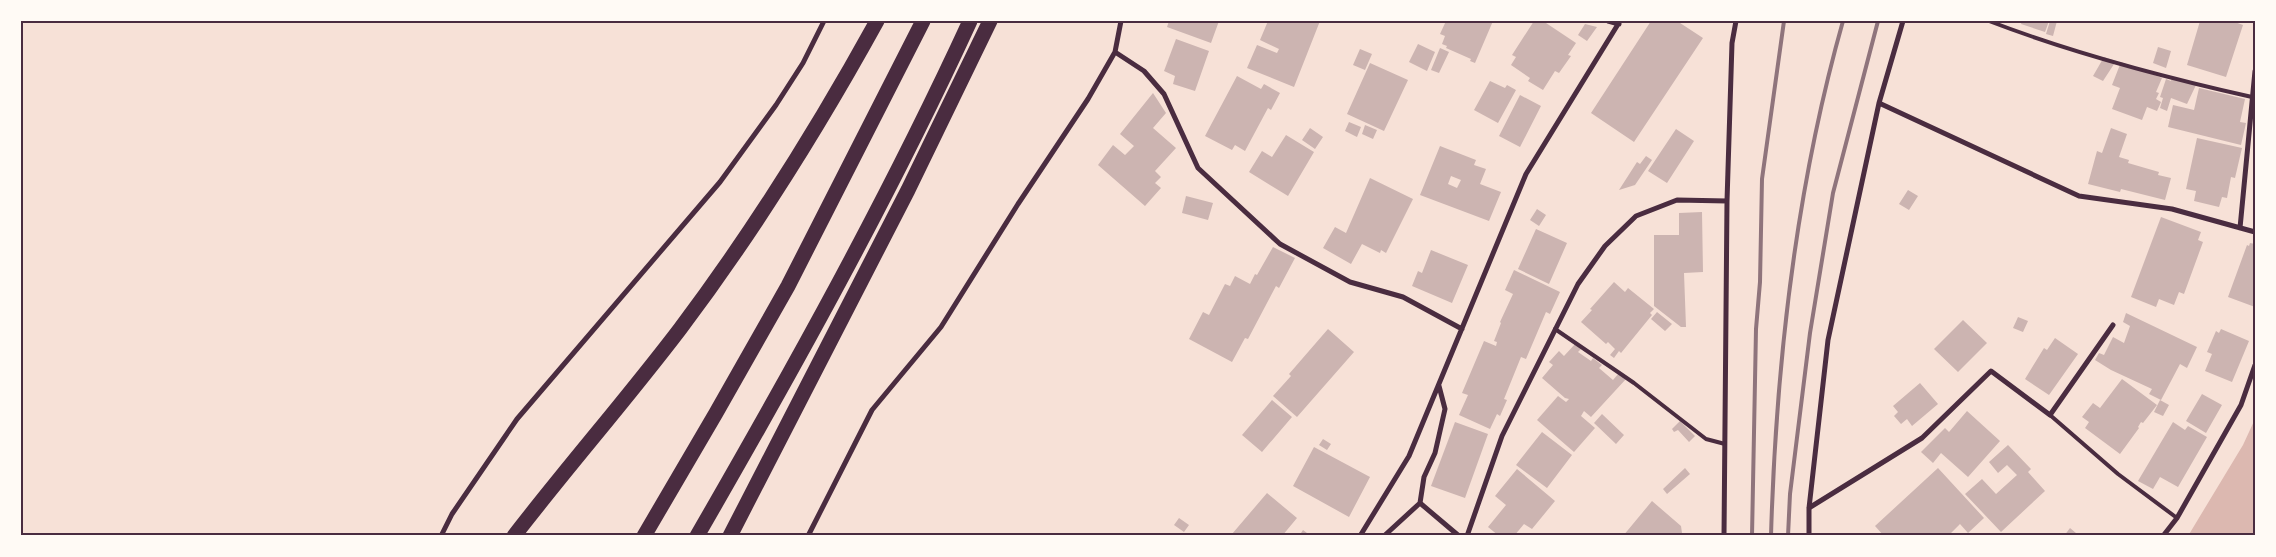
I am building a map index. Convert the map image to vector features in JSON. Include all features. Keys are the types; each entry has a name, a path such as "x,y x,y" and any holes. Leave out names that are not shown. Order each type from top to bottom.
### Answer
{"highway":[{"path":"514,536 632,391 739,247 838,93 878,21"},
{"path":"644,536 788,286 923,21"},
{"path":"697,536 823,310 894,176 970,21"},
{"path":"730,536 908,190 990,21"}],"street":[{"path":"441,536 452,514 517,420 725,174 776,105 803,63 824,21"},
{"path":"808,536 872,410 941,327 1018,204 1088,99 1115,52 1121,21"},
{"path":"1360,536 1409,456 1526,174 1619,22 1608,21"},
{"path":"1724,536 1727,201 1732,43 1736,21"},
{"path":"1809,536 1809,508 1828,340 1879,103 1903,21"},
{"path":"1115,52 1144,70 1164,94 1198,168 1280,244 1350,282 1403,297 1462,329"},
{"path":"2240,228 2255,71"},
{"path":"1879,103 2080,196 2172,209 2255,232"},
{"path":"1466,536 1502,436 1578,284 1600,254 1636,216 1677,200 1727,201"},
{"path":"1809,508 1922,438 1992,371 2050,415 2113,325"},
{"path":"2163,536 2177,518 2241,405 2255,365"},
{"path":"1384,536 1420,503 1424,477 1435,453 1445,409 1439,386"},
{"path":"1420,503 1459,536"}],"lane":[{"path":"1989,21 2020,33 2148,73 2252,97"},
{"path":"1555,329 1634,383 1706,439 1726,444"},
{"path":"2050,415 2118,474 2177,518"}],"shaded area":[{"path":"2255,419 2255,536 2188,536 2243,445"}],"building":[{"path":"1169,21 1219,21 1211,43 1167,27"},
{"path":"1268,21 1320,21 1294,87 1247,68 1257,45 1277,53 1279,49 1260,40"},
{"path":"1446,21 1493,21 1475,63 1442,44 1445,36 1440,34"},
{"path":"1534,21 1543,21 1576,43 1568,55 1571,56 1559,73 1555,71 1543,90 1528,81 1530,78 1511,65 1516,57 1512,55"},
{"path":"1651,21 1677,21 1703,38 1634,142 1591,113"},
{"path":"2022,21 2049,21 2045,32 2021,24"},
{"path":"2050,21 2057,21 2053,36 2046,34"},
{"path":"2200,21 2232,21 2243,25 2226,77 2187,65"},
{"path":"1585,24 1597,27 1587,41 1578,35"},
{"path":"1176,39 1209,51 1195,91 1173,84 1175,76 1164,71"},
{"path":"1418,44 1435,52 1427,71 1409,62"},
{"path":"2158,47 2171,51 2166,68 2153,63"},
{"path":"1440,48 1449,52 1439,73 1431,70"},
{"path":"1360,49 1372,54 1365,70 1353,65"},
{"path":"2104,57 2116,61 2103,81 2093,76"},
{"path":"2121,62 2162,78 2156,92 2159,93 2156,99 2161,102 2157,111 2147,107 2142,120 2112,109 2120,88 2112,85"},
{"path":"1370,63 1408,80 1384,131 1347,114"},
{"path":"1237,76 1261,89 1264,84 1280,93 1271,110 1268,108 1245,151 1235,145 1232,150 1205,136"},
{"path":"2172,77 2196,85 2187,104 2171,98 2167,111 2160,108 2163,98 2160,97 2166,79 2171,81"},
{"path":"1490,81 1505,88 1507,85 1516,90 1498,123 1474,110"},
{"path":"2199,88 2245,99 2240,122 2246,123 2241,145 2168,127 2173,105 2194,110"},
{"path":"1153,93 1166,113 1153,128 1176,148 1155,171 1161,177 1155,183 1161,188 1145,206 1098,165 1113,145 1125,155 1134,146 1120,134"},
{"path":"1520,95 1541,106 1520,147 1499,136"},
{"path":"1349,122 1361,127 1357,137 1345,131"},
{"path":"1365,125 1377,130 1373,139 1362,134"},
{"path":"1310,128 1323,137 1315,149 1302,140"},
{"path":"2111,128 2127,134 2119,157 2129,160 2128,163 2159,172 2158,175 2171,178 2165,200 2121,189 2120,192 2088,184 2097,151 2102,153"},
{"path":"1676,129 1694,141 1667,183 1648,171"},
{"path":"1286,135 1314,152 1288,196 1249,172 1262,151 1272,157"},
{"path":"2197,138 2242,148 2235,178 2231,177 2227,198 2222,197 2219,207 2194,201 2196,191 2186,189"},
{"path":"1440,146 1476,160 1474,165 1486,169 1480,184 1501,192 1489,221 1420,195","holes":["1451,176 1461,180 1457,188 1448,184"]},
{"path":"1646,156 1652,160 1635,185 1619,190 1637,162 1640,164"},
{"path":"1370,178 1413,199 1386,253 1381,250 1380,253 1362,244 1351,264 1323,248 1335,227 1346,233"},
{"path":"1908,190 1918,196 1909,210 1899,204"},
{"path":"1186,196 1213,203 1208,220 1182,213"},
{"path":"1537,209 1546,215 1539,226 1530,220"},
{"path":"1702,212 1703,272 1684,273 1686,327 1681,327 1654,306 1654,235 1679,235 1679,213"},
{"path":"2161,217 2201,232 2198,240 2203,242 2184,294 2179,292 2174,305 2159,299 2156,307 2131,297"},
{"path":"1536,229 1567,243 1549,284 1518,269"},
{"path":"2250,243 2255,244 2255,307 2228,297 2247,245 2249,246"},
{"path":"1273,247 1295,258 1279,288 1276,286 1248,339 1245,338 1232,362 1189,339 1203,312 1209,315 1225,284 1230,286 1235,276 1250,284"},
{"path":"1431,250 1468,265 1452,303 1412,286 1418,271 1422,273"},
{"path":"1514,270 1560,292 1550,314 1546,312 1526,359 1521,357 1504,399 1507,400 1500,416 1497,414 1490,429 1459,415 1468,395 1462,393 1484,341 1496,346 1497,342 1494,341 1500,322 1513,294 1505,290"},
{"path":"1614,282 1625,292 1628,288 1654,309 1650,313 1652,315 1621,353 1619,351 1614,358 1610,355 1615,349 1608,342 1606,344 1581,322"},
{"path":"1657,312 1672,324 1665,331 1651,319"},
{"path":"2126,313 2197,347 2187,368 2180,364 2161,400 2149,394 2152,389 2111,370 2095,360 2099,353 2104,355 2113,337 2124,343 2130,326 2123,322"},
{"path":"2018,317 2028,321 2023,332 2013,328"},
{"path":"1963,320 1987,343 1958,372 1934,349"},
{"path":"1328,329 1354,352 1297,417 1273,396 1291,376 1289,374"},
{"path":"2221,329 2249,341 2232,382 2205,371 2212,354 2207,352 2216,331 2219,333"},
{"path":"2055,338 2078,354 2049,395 2025,379 2044,348 2047,350"},
{"path":"1576,343 1582,348 1578,352 1591,361 1593,358 1602,365 1599,368 1613,380 1619,373 1626,379 1591,417 1584,411 1581,416 1595,428 1574,452 1537,420 1558,396 1566,402 1569,399 1565,398 1542,378 1553,365 1549,362 1559,351 1564,356"},
{"path":"2122,379 2157,405 2143,423 2141,422 2139,428 2120,454 2085,428 2089,422 2082,417 2093,403 2100,408"},
{"path":"1920,383 1938,404 1912,426 1907,419 1901,424 1894,416 1898,412 1893,406"},
{"path":"2202,394 2222,405 2206,433 2186,421"},
{"path":"1272,400 1292,417 1262,452 1242,435"},
{"path":"2160,400 2169,405 2163,416 2154,412"},
{"path":"1967,411 2000,441 1968,477 1941,453 1933,463 1921,452 1945,428 1949,432"},
{"path":"1602,414 1624,435 1616,444 1594,423"},
{"path":"1680,421 1695,436 1689,442 1678,430 1674,432 1672,429"},
{"path":"1455,422 1488,434 1465,498 1431,486"},
{"path":"2173,422 2185,430 2188,426 2207,437 2178,487 2160,477 2153,489 2138,481"},
{"path":"1542,432 1572,455 1547,488 1516,465"},
{"path":"1323,439 1331,444 1327,450 1319,445"},
{"path":"2008,445 2031,469 2028,472 2045,491 2001,532 1965,494 1982,479 1996,494 2017,475 2007,465 1998,473 1989,462"},
{"path":"1314,447 1370,477 1349,517 1293,486"},
{"path":"1685,468 1690,474 1667,494 1663,489"},
{"path":"1938,468 1984,518 1968,533 1960,524 1948,536 1884,536 1875,526"},
{"path":"1517,469 1555,501 1532,529 1524,524 1514,536 1499,536 1488,527 1506,505 1495,496"},
{"path":"1267,493 1297,518 1282,536 1235,536 1232,534"},
{"path":"1652,501 1681,526 1682,533 1679,536 1623,536"},
{"path":"1179,518 1189,525 1184,532 1174,525"},
{"path":"2070,528 2076,533 2081,536 2064,536"},
{"path":"1303,530 1311,536 1299,536"}],"railway":[{"path":"1752,536 1756,329 1760,282 1762,179 1784,21"},
{"path":"1771,536 1778,406 1791,276 1813,147 1843,21"},
{"path":"1788,536 1790,494 1810,333 1833,193 1878,21"}]}
